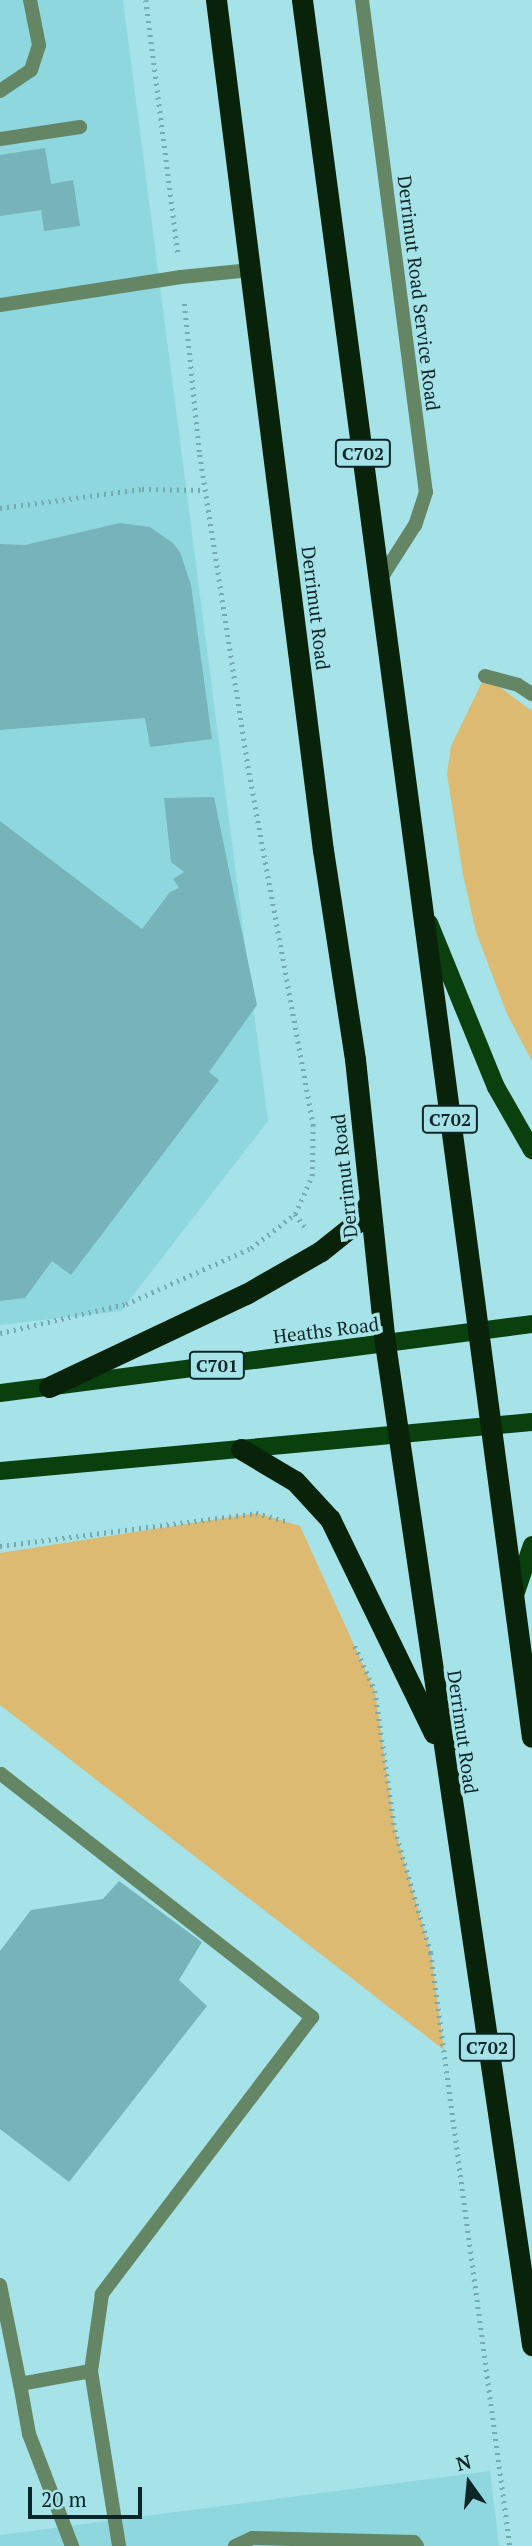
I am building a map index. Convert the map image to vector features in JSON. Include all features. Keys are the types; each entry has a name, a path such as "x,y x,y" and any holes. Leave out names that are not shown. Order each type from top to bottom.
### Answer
{"highway":[{"name":"Derrimut Road","path":"216,0 323,850 355,1059 384,1343 532,2345"},
{"name":"C702","path":"302,0 532,1737"},
{"path":"49,1387 246,1294 321,1251 356,1223 369,1203"},
{"path":"241,1449 295,1481 330,1519 442,1750"}],"main road":[{"path":"422,907 496,1087 532,1150"},
{"name":"Heaths Road","path":"0,1393 532,1324"},
{"path":"0,1471 397,1432 532,1422"},
{"path":"514,1598 532,1545"}],"street":[{"path":"0,91 32,70 39,45 30,0"},
{"name":"Derrimut Road Service Road","path":"362,0 426,492 415,525 380,580"},
{"path":"0,139 80,127"},
{"path":"0,305 181,276 251,270"},
{"path":"485,676 517,685 532,694"},
{"path":"0,1774 312,2017 103,2294 91,2371 119,2546"},
{"path":"0,2285 29,2434 72,2546"},
{"path":"20,2385 91,2371"},
{"path":"234,2546 252,2538 414,2542 417,2546"}],"path":[{"path":"0,1333 126,1304 251,1248 295,1214 312,1176 313,1126 260,842 205,490 146,0"},
{"path":"0,508 142,489 205,490"},
{"path":"0,1546 256,1513 278,1516 300,1526 330,1519"},
{"path":"352,1640 375,1691 395,1830 432,1953 510,2546"}],"shaded area":[{"path":"0,0 123,0 268,1121 121,1311 0,1325"},
{"path":"485,676 532,711 532,1061 507,1014 476,932 463,875 447,774 451,746"},
{"path":"256,1513 300,1526 375,1691 395,1830 431,1953 444,2050 0,1705 0,1553"},
{"path":"490,2471 499,2546 0,2546 0,2535"}],"building":[{"path":"45,148 51,184 73,180 80,226 44,231 41,210 0,216 0,155"},
{"path":"120,523 150,527 173,543 180,552 191,585 212,739 150,747 145,718 0,730 0,544 25,545"},
{"path":"214,797 257,1005 209,1072 219,1080 71,1275 52,1261 25,1298 0,1301 0,821 142,929 170,892 179,888 173,879 184,872 171,862 164,798"},
{"path":"119,1881 202,1942 179,1980 207,2006 69,2182 0,2129 0,1951 31,1910 103,1899"}]}
